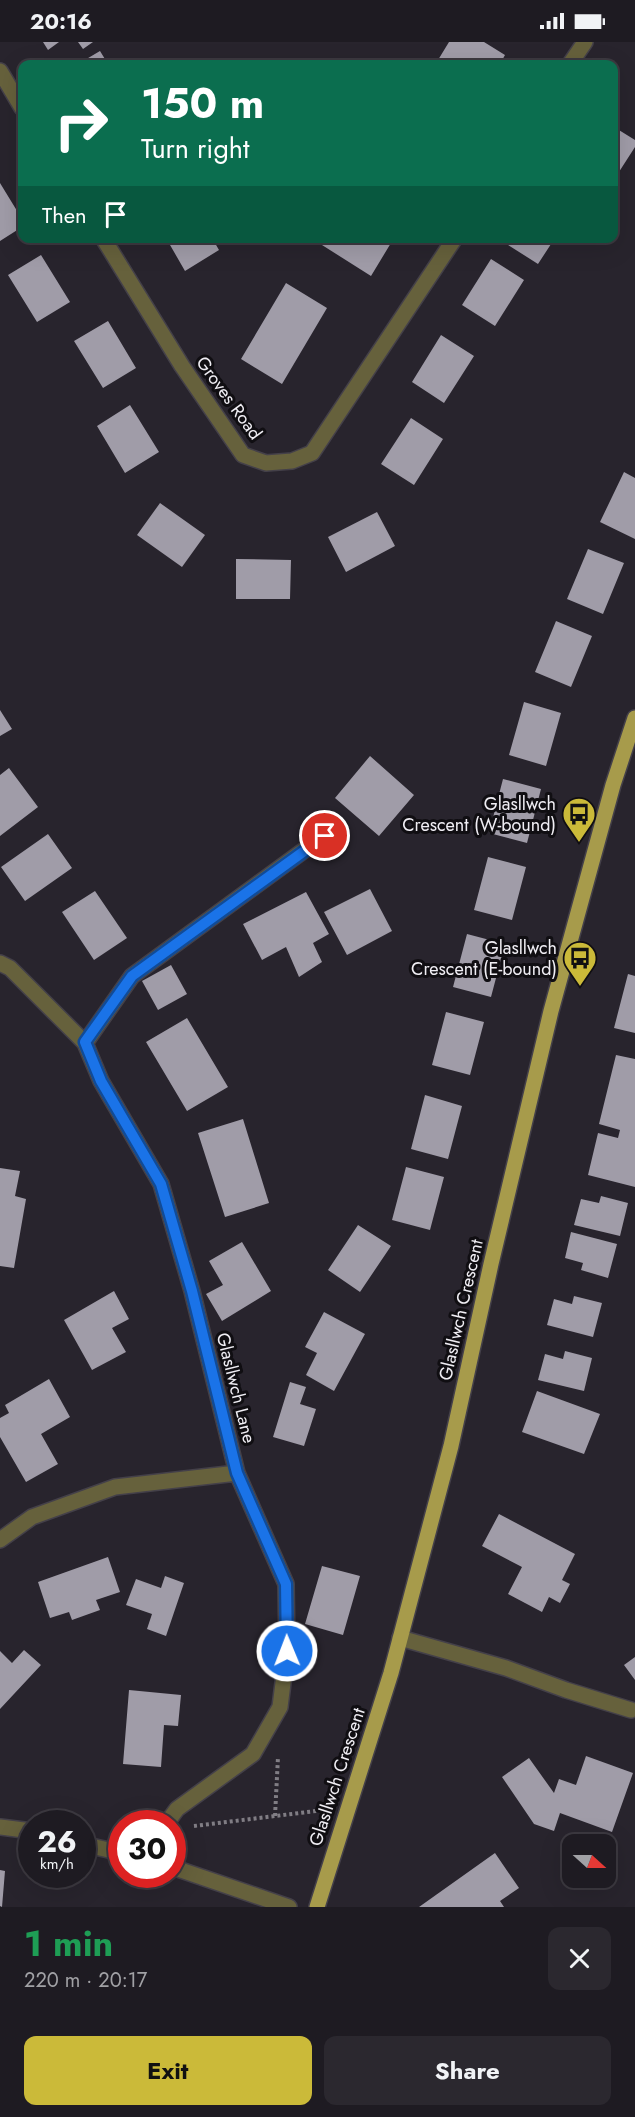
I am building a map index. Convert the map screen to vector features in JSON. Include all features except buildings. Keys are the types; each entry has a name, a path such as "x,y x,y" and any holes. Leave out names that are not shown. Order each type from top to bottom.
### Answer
{"main road":[{"name":"Glasllwch Crescent","path":"317,1907 391,1672 451,1446 551,1011 613,785 635,718"}],"street":[{"path":"573,60 585,42"},
{"path":"0,71 18,101"},
{"name":"Groves Road","path":"106,243 182,366 243,455 266,462 292,461 312,453 452,243"},
{"path":"85,1042 132,976 325,836"},
{"name":"Glasllwch Lane","path":"0,963 10,968 85,1042 101,1081 161,1184 192,1291 237,1473 286,1584 287,1651 280,1707 253,1754 176,1810"},
{"path":"0,1540 32,1517 116,1487 237,1473"},
{"path":"400,1638 506,1668 631,1710"},
{"path":"0,1827 18,1829"},
{"path":"186,1873 289,1907"}],"path":[{"path":"186,1827 348,1808"}],"place":[{"name":"Glasllwch Crescent (W-bound)","path":"579,843"},
{"name":"Glasllwch Crescent (E-bound)","path":"580,987"}],"route":[{"path":"287,1651 286,1584 237,1473 192,1291 161,1184 101,1081 85,1042 132,976 325,836"}]}
